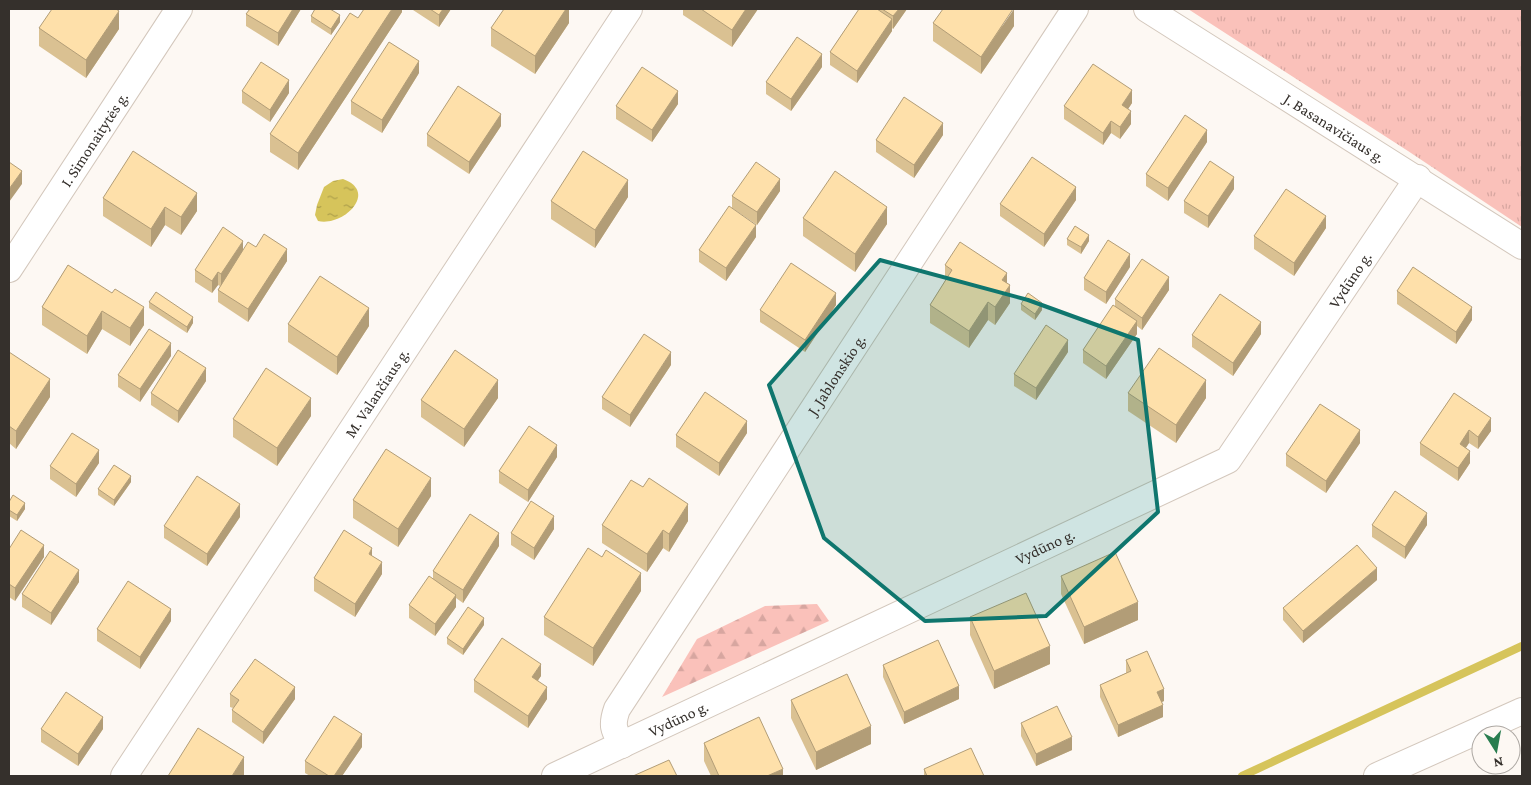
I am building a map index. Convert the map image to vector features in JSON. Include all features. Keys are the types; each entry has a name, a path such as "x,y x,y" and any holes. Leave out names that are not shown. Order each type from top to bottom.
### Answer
{"street":[{"name":"I. Simonaitytės g.","path":"9,269 179,9"},
{"name":"M. Valančiaus g.","path":"124,776 629,9"},
{"name":"J. Jablonskio g.","path":"622,745 613,721 617,709 1075,9"},
{"name":"J. Basanavičiaus g.","path":"1147,9 1418,178 1522,246"},
{"name":"Vydūno g.","path":"555,776 1228,460 1418,178"},
{"path":"1378,776 1522,711"}],"highlighted area":[{"path":"880,260 1028,300 1138,340 1158,512 1046,616 925,621 824,538 769,385"}],"green space":[{"path":"1188,9 1522,9 1522,227 1408,151"},
{"path":"817,604 829,621 662,697 697,639 765,606"}],"water":[{"path":"343,179 353,185 358,192 358,200 346,214 338,219 318,221 315,215 324,187 333,181"}],"building":[{"path":"52,9 116,9 119,11 86,60 39,28"},
{"path":"250,9 293,9 278,33 246,14"},
{"path":"315,9 330,9 340,15 331,29 311,16"},
{"path":"364,9 392,9 298,153 270,134 350,13 358,18"},
{"path":"430,9 443,9 439,15"},
{"path":"504,9 566,9 535,56 491,28"},
{"path":"701,9 746,9 732,30"},
{"path":"859,9 877,9 892,19 857,71 830,52"},
{"path":"882,9 899,9 893,16"},
{"path":"943,9 1013,9 981,57 933,23"},
{"path":"797,37 822,54 791,99 766,82"},
{"path":"389,42 419,61 382,120 351,101"},
{"path":"261,62 289,80 270,110 242,91"},
{"path":"1093,64 1132,90 1122,105 1131,111 1120,127 1111,121 1103,133 1064,106"},
{"path":"642,67 678,91 652,130 616,106"},
{"path":"458,86 501,114 469,162 427,134"},
{"path":"904,97 943,123 914,165 876,140"},
{"path":"1185,115 1207,130 1168,188 1146,174"},
{"path":"133,151 197,193 181,217 165,207 151,229 103,198"},
{"path":"583,151 628,180 595,230 551,201"},
{"path":"1032,157 1076,187 1044,234 1000,204"},
{"path":"1210,161 1234,177 1208,216 1184,201"},
{"path":"9,162 22,171 9,189"},
{"path":"756,162 780,179 757,212 732,196"},
{"path":"835,171 887,207 855,254 803,218"},
{"path":"1286,189 1326,216 1294,263 1254,236"},
{"path":"729,206 756,225 726,268 699,250"},
{"path":"1075,226 1089,235 1081,247 1067,239"},
{"path":"223,227 243,241 221,274 218,272 212,281 195,270"},
{"path":"264,234 287,249 248,309 218,290 248,242 256,247"},
{"path":"1108,240 1130,254 1106,292 1084,278"},
{"path":"960,242 1007,273 1002,280 1010,285 995,307 988,302 969,331 930,305 952,270 945,265"},
{"path":"1142,259 1169,277 1142,318 1115,299"},
{"path":"791,263 836,293 805,340 760,310"},
{"path":"68,265 112,293 115,289 144,307 130,328 102,311 87,336 42,307"},
{"path":"1413,267 1472,307 1456,332 1397,291"},
{"path":"320,276 369,308 337,357 288,324"},
{"path":"156,292 193,317 187,327 149,302"},
{"path":"1028,293 1042,303 1035,314 1021,304"},
{"path":"1220,294 1261,322 1233,363 1192,335"},
{"path":"1113,305 1137,321 1106,366 1083,350"},
{"path":"1046,325 1068,340 1036,388 1014,374"},
{"path":"149,329 171,343 140,389 118,375"},
{"path":"644,334 671,352 630,415 602,397"},
{"path":"1159,348 1206,380 1176,425 1128,393"},
{"path":"178,350 206,368 178,411 151,393"},
{"path":"455,350 498,380 464,429 421,400"},
{"path":"9,352 50,379 16,431 9,426"},
{"path":"266,368 311,398 277,448 233,419"},
{"path":"705,392 747,421 719,463 676,435"},
{"path":"1454,393 1491,418 1478,437 1469,430 1460,444 1470,451 1458,468 1420,443"},
{"path":"1320,404 1360,430 1326,481 1286,454"},
{"path":"529,426 557,445 528,490 499,471"},
{"path":"72,433 99,450 76,484 50,466"},
{"path":"386,449 431,478 398,529 353,500"},
{"path":"114,465 131,476 114,500 98,489"},
{"path":"197,476 240,504 207,554 164,526"},
{"path":"649,478 688,504 669,534 663,530 647,554 602,525 631,480 643,487"},
{"path":"1395,491 1427,513 1405,547 1372,525"},
{"path":"13,495 25,503 17,515 9,510 9,502"},
{"path":"531,501 554,516 534,548 511,533"},
{"path":"470,514 499,533 463,590 433,571"},
{"path":"21,530 44,545 15,588 9,584 9,549"},
{"path":"344,530 372,548 369,554 382,562 355,604 314,578"},
{"path":"1357,545 1377,568 1303,631 1283,608"},
{"path":"588,548 602,557 606,550 641,573 593,648 544,617"},
{"path":"50,551 79,570 51,613 22,594"},
{"path":"1115,552 1138,602 1084,627 1061,576"},
{"path":"429,576 456,595 435,624 409,605"},
{"path":"128,581 171,609 140,657 97,629"},
{"path":"1026,593 1050,646 994,671 970,617"},
{"path":"468,607 484,618 463,649 447,638"},
{"path":"502,638 541,664 532,677 547,687 528,716 474,680"},
{"path":"938,640 959,686 904,712 883,665"},
{"path":"1147,651 1164,689 1157,692 1163,705 1118,725 1100,685 1131,671 1126,660"},
{"path":"255,659 295,687 263,732 232,710 239,700 230,694"},
{"path":"847,674 871,726 816,752 791,700"},
{"path":"66,692 103,717 78,754 41,729"},
{"path":"1057,706 1072,737 1036,754 1021,723"},
{"path":"334,716 362,734 334,776 329,776 305,761"},
{"path":"759,717 783,769 767,776 719,776 704,743"},
{"path":"198,728 244,757 232,776 168,776"},
{"path":"971,748 984,776 927,776 924,769"},
{"path":"669,760 677,776 633,776"}],"waterway":[{"path":"1242,776 1522,646"}]}
